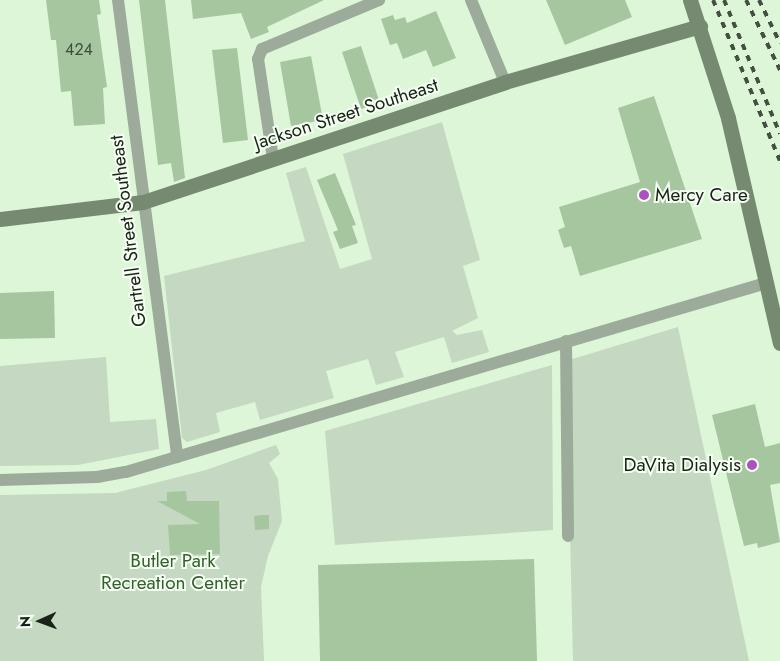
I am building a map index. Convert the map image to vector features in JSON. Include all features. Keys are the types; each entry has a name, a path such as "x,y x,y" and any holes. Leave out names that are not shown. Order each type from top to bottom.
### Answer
{"street":[{"name":"Gartrell Street Southeast","path":"118,0 177,457"},
{"path":"273,159 258,59 262,49 379,0"},
{"path":"471,0 505,82"},
{"path":"690,0 700,26 728,118 780,342"},
{"name":"Jackson Street Southeast","path":"0,219 144,202 505,82 700,26"},
{"path":"0,480 97,477 177,457 766,283"},
{"path":"566,341 568,536"}],"green space":[{"path":"442,122 480,260 463,266 478,318 452,331 457,335 482,330 489,352 452,363 444,337 395,352 404,377 376,385 368,359 326,371 334,398 260,420 255,402 216,413 220,432 187,442 182,438 164,276 305,241 286,173 306,167 340,269 372,259 343,154"},
{"path":"678,327 749,661 573,661 566,361"},
{"path":"106,357 110,422 156,419 159,449 78,465 0,466 0,366"},
{"path":"552,365 553,530 335,545 325,431"},
{"name":"Butler Park Recreation Center","path":"276,445 280,454 269,463 278,479 282,521 268,556 261,587 264,661 0,661 0,495 115,493 206,470"}],"building":[{"path":"46,0 99,0 101,14 97,15 107,87 103,88 105,124 74,126 71,91 61,92 56,40 51,40"},
{"path":"139,0 165,0 185,178 174,182 171,163 158,165"},
{"path":"191,0 324,0 267,27 269,32 251,39 241,13 193,19"},
{"path":"546,0 625,0 632,17 565,45"},
{"path":"436,11 456,58 433,67 426,50 403,59 397,43 390,45 381,19 393,15 395,20 405,17 407,23"},
{"path":"361,46 380,103 361,109 342,52"},
{"path":"237,48 248,140 223,143 212,50"},
{"path":"311,56 323,120 291,126 280,62"},
{"name":"Mercy Care","path":"654,96 702,239 580,276 571,246 564,248 558,230 565,227 559,207 640,182 618,108"},
{"path":"335,173 356,225 352,226 358,243 340,249 333,232 338,230 317,180"},
{"path":"54,291 55,338 0,339 0,293"},
{"name":"DaVita Dialysis","path":"755,404 765,447 780,443 780,483 770,485 780,542 758,548 757,543 744,546 712,415"},
{"path":"186,491 187,501 219,501 220,554 170,555 168,525 200,524 157,501 167,501 167,492"},
{"path":"269,515 269,529 255,530 254,516"},
{"path":"534,559 537,661 320,661 318,565"}],"railway":[{"path":"713,0 780,161"},
{"path":"724,0 780,134"},
{"path":"746,0 780,70"},
{"path":"759,0 780,43"}],"place":[{"name":"Mercy Care","path":"644,195"},
{"name":"DaVita Dialysis","path":"752,465"}]}
